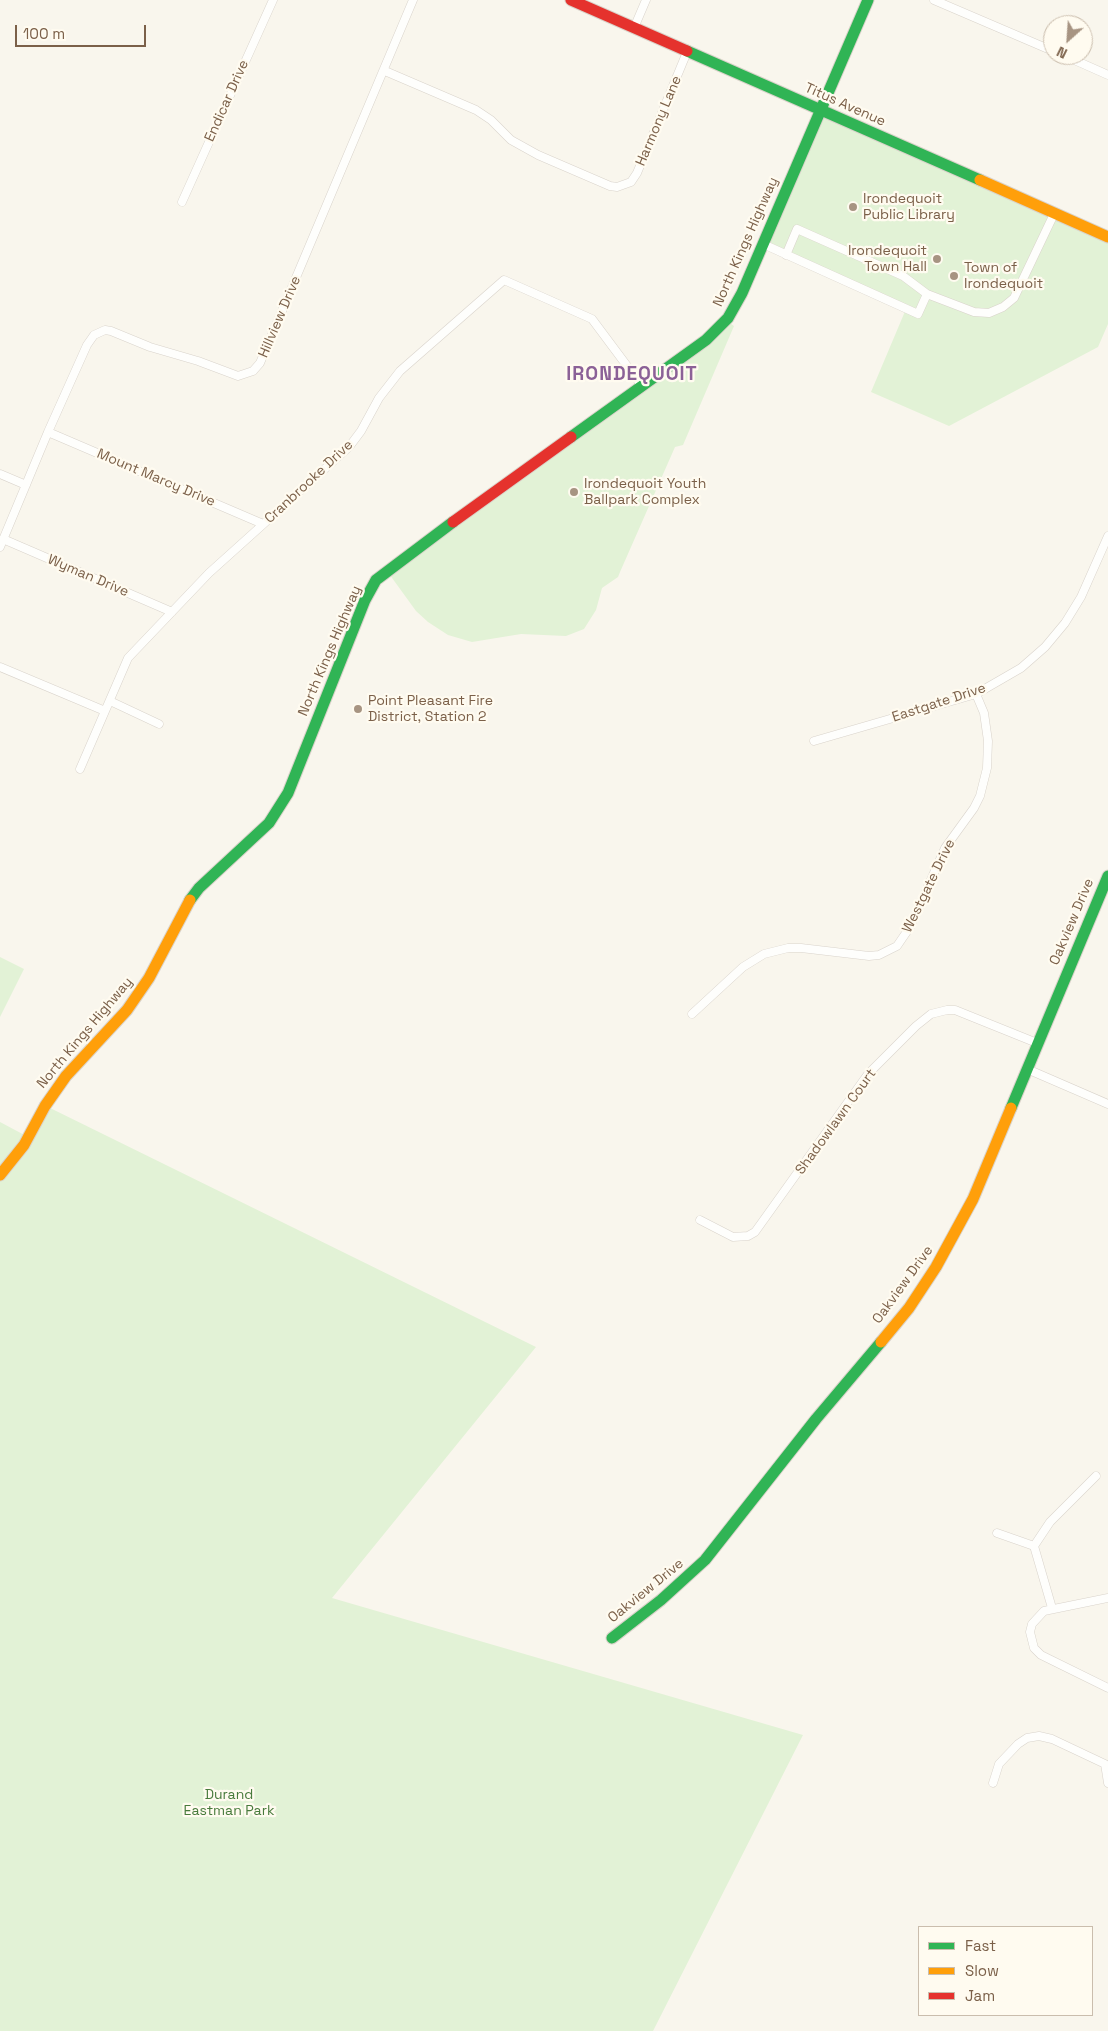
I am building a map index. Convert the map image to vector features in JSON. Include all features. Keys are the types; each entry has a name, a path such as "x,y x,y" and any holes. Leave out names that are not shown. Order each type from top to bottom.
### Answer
{"street":[{"name":"Endicar Drive","path":"182,202 273,0"},
{"name":"Hillview Drive","path":"2,543 87,344 99,332 111,331 150,347 198,361 238,376 253,371 265,355 413,0"},
{"name":"Titus Avenue","path":"571,0 1108,237"},
{"path":"634,28 646,0"},
{"name":"North Kings Highway","path":"0,1175 24,1145 45,1106 66,1076 127,1010 149,978 187,903 199,888 269,823 288,794 365,600 376,580 482,500 710,337 724,323 736,306 868,0"},
{"path":"934,0 1043,47"},
{"name":"Harmony Lane","path":"385,71 476,110 491,120 511,140 538,155 610,186 617,187 631,182 636,173 687,52"},
{"path":"1090,65 1107,71"},
{"path":"786,255 797,229 903,276 927,294 974,312 993,312 1014,298 1054,214"},
{"path":"763,244 918,314 927,294"},
{"name":"Cranbrooke Drive","path":"80,769 128,658 209,573 349,447 361,431 379,398 400,371 504,280 592,319 642,386"},
{"name":"Mount Marcy Drive","path":"48,432 263,524"},
{"path":"0,474 26,485"},
{"name":"Eastgate Drive","path":"814,741 976,694 1021,668 1056,636 1081,596 1108,536"},
{"name":"Wyman Drive","path":"2,543 172,612"},
{"path":"0,667 105,711"},
{"name":"Westgate Drive","path":"692,1014 743,967 764,954 788,948 801,948 869,956 879,955 897,946 910,927 945,848 974,808 980,796 987,768 988,741 984,713 976,694"},
{"path":"110,701 159,724"},
{"name":"Oakview Drive","path":"612,1638 661,1600 705,1560 816,1418 909,1308 949,1247 973,1199 1108,876"},
{"name":"Shadowlawn Court","path":"700,1220 733,1237 748,1236 755,1232 868,1074 916,1026 932,1014 956,1010 1038,1043"},
{"path":"1027,1069 1108,1104"},
{"path":"1052,1608 1034,1546 1050,1522 1096,1476"},
{"path":"997,1533 1034,1546"},
{"path":"1108,1598 1044,1611 1032,1624 1030,1632 1034,1648 1054,1662 1108,1688"},
{"path":"993,1783 999,1764 1018,1744 1027,1738 1038,1736 1052,1739 1105,1764 1108,1783"}],"green space":[{"path":"821,111 1108,237 1108,324 1098,347 949,426 871,392 906,309 762,246"},
{"name":"Irondequoit Youth Ballpark Complex","path":"727,321 734,326 683,445 675,447 618,577 602,588 596,610 584,629 566,636 521,634 472,642 448,635 428,622 416,611 387,571"},
{"path":"0,957 24,969 0,1017"},
{"name":"Durand Eastman Park","path":"46,1106 536,1347 332,1598 803,1735 653,2031 0,2031 0,1122 30,1138"}],"traffic: fast":[{"path":"571,437 706,340 728,318 742,293 868,0"},
{"path":"687,51 980,180"},
{"path":"190,900 199,888 269,823 288,793 365,600 376,580 453,522"},
{"path":"1011,1108 1108,876"},
{"path":"612,1638 661,1600 705,1560 816,1419 881,1342"}],"traffic: slow":[{"path":"980,180 1108,237"},
{"path":"0,1175 24,1145 45,1106 66,1076 127,1010 149,978 190,900"},
{"path":"881,1342 909,1308 936,1267 973,1199 1011,1108"}],"traffic: jam":[{"path":"571,0 687,51"},
{"path":"453,522 571,437"}],"place":[{"name":"Irondequoit Public Library","path":"853,207"},
{"name":"Irondequoit Town Hall","path":"937,259"},
{"name":"Town of Irondequoit","path":"954,276"},
{"name":"Irondequoit Youth Ballpark Complex","path":"574,492"},
{"name":"Point Pleasant Fire District, Station 2","path":"358,709"}],"district":[{"name":"IRONDEQUOIT","path":"632,375"}]}
